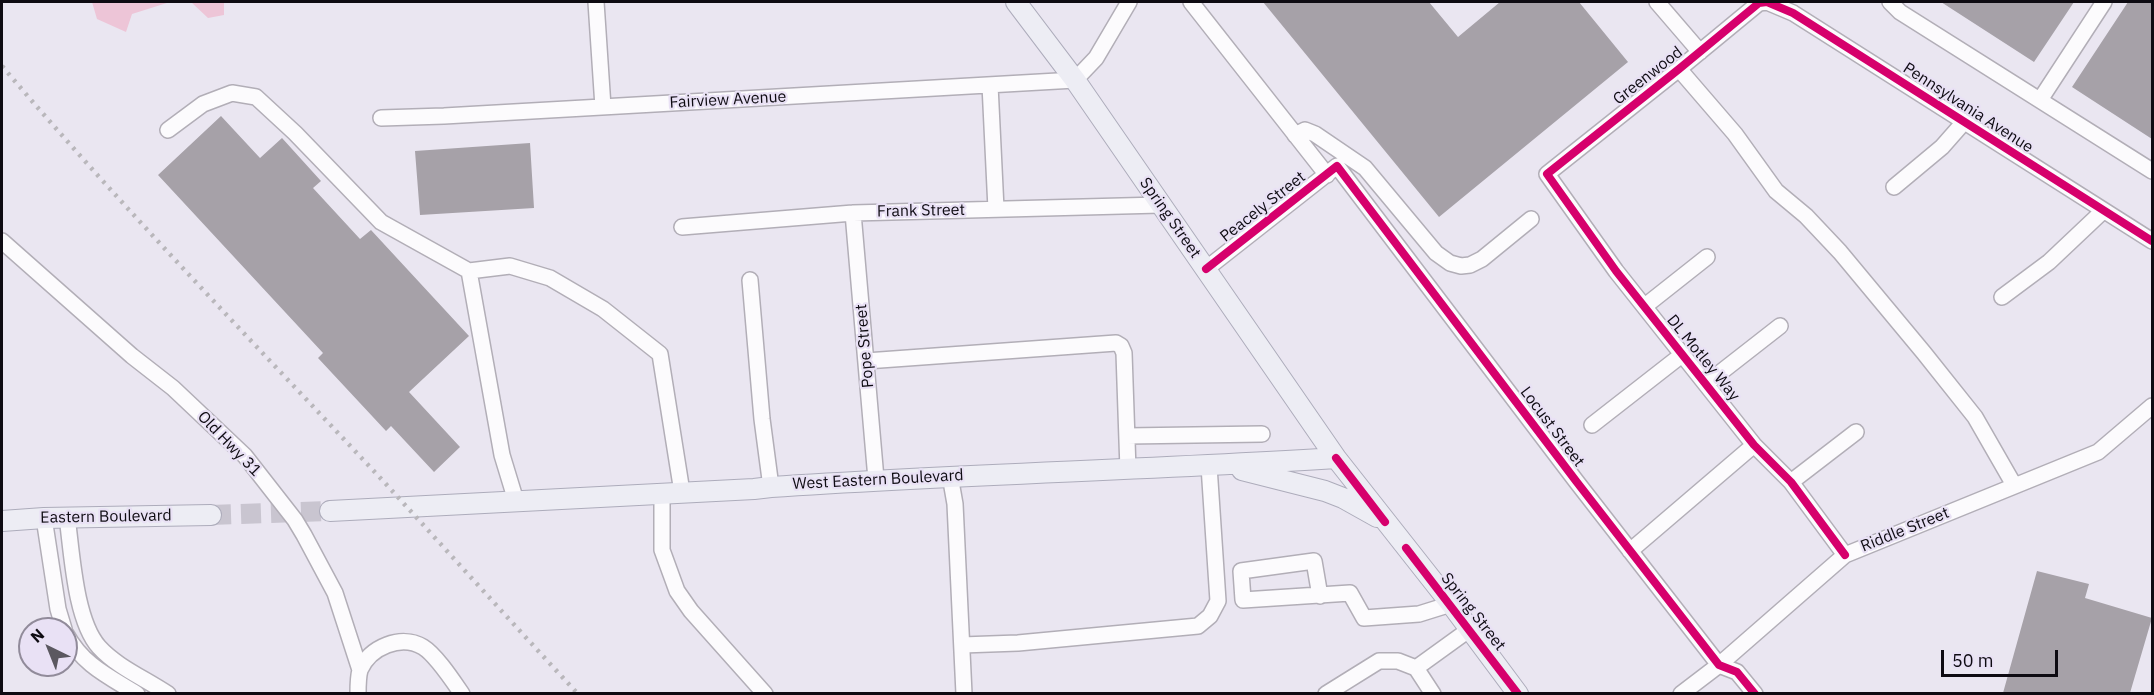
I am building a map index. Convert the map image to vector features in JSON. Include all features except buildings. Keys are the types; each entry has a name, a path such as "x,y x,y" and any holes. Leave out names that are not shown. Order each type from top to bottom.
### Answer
{"main road":[{"name":"Spring Street","path":"1016,2 1075,80 1336,459 1518,693"},
{"name":"West Eastern Boulevard","path":"330,511 754,489 953,475 1128,470 1336,459"},
{"path":"1217,466 1324,491 1343,498 1385,522"},
{"name":"Eastern Boulevard","path":"2,521 67,517 211,515"}],"street":[{"path":"596,2 603,107"},
{"path":"1075,80 1096,58 1128,2"},
{"name":"Locust Street","path":"1191,2 1295,135 1332,170 1719,665 1737,672 1755,693"},
{"path":"1657,2 1700,52"},
{"name":"Greenwood","path":"1547,174 1759,3 1767,2"},
{"name":"Pennsylvania Avenue","path":"1767,2 1793,13 2152,241"},
{"path":"1890,2 1900,12 2152,171"},
{"path":"2040,100 2104,2"},
{"path":"1679,69 1735,134 1776,191 1806,216 1840,252 1924,352 1975,417 2014,485"},
{"name":"Fairview Avenue","path":"381,118 1075,80"},
{"path":"990,85 996,209"},
{"path":"168,130 212,100 232,93 256,97 381,222 469,271 510,266 550,278 603,309 660,354 682,492"},
{"path":"1894,187 1942,147 1964,122"},
{"path":"1295,135 1305,130 1315,134 1356,160 1377,181 1436,253 1450,263 1461,266 1470,265 1482,259 1530,219"},
{"name":"Peacely Street","path":"1206,269 1332,170"},
{"name":"DL Motley Way","path":"1547,174 1616,271 1754,445 1791,482 1845,555"},
{"name":"Frank Street","path":"682,227 853,213 1160,205"},
{"path":"2002,297 2049,262 2103,211"},
{"name":"Pope Street","path":"853,213 876,479"},
{"name":"Old Hwy 31","path":"2,241 173,388 245,456 304,535 334,593 360,670"},
{"path":"1645,306 1707,257"},
{"path":"469,271 502,455 516,501"},
{"path":"750,280 762,419 771,487"},
{"path":"1707,383 1780,326"},
{"path":"866,361 1116,343 1122,346 1124,353 1128,470"},
{"path":"1592,425 1683,354"},
{"name":"Riddle Street","path":"1690,691 1845,555 2098,452 2152,406"},
{"path":"1791,482 1856,432"},
{"path":"1127,436 1262,434"},
{"path":"1630,551 1754,445"},
{"path":"962,645 1018,643 1198,626 1210,616 1218,601 1217,466"},
{"path":"953,475 964,693"},
{"path":"662,493 662,550 677,591 691,611 765,693"},
{"path":"67,517 80,609 98,646 115,660 168,693"},
{"path":"44,518 60,617"},
{"path":"1320,596 1314,561 1241,571 1243,600 1320,596 1350,593 1364,618 1419,614 1451,604"},
{"path":"1416,668 1470,629"},
{"path":"358,693 360,670 382,646 411,642 425,648 462,693"},
{"path":"78,653 89,665 137,693"},
{"path":"1326,693 1379,661 1398,662 1416,668 1433,693"}],"shaded area":[{"path":"92,2 170,2 132,14 126,32 97,19"},
{"path":"191,2 224,2 224,15 208,18"}],"tunnel":[{"path":"211,515 330,511"}],"railway":[{"path":"2,66 143,225 385,483 578,694"}],"cycle path":[{"path":"1845,555 1791,482 1754,445 1616,271 1547,174 1759,3 1767,2 1793,13 2152,241"},
{"path":"1206,269 1337,166 1719,665 1737,672 1755,694"},
{"path":"1336,458 1385,522"},
{"path":"1406,548 1518,694"}]}
